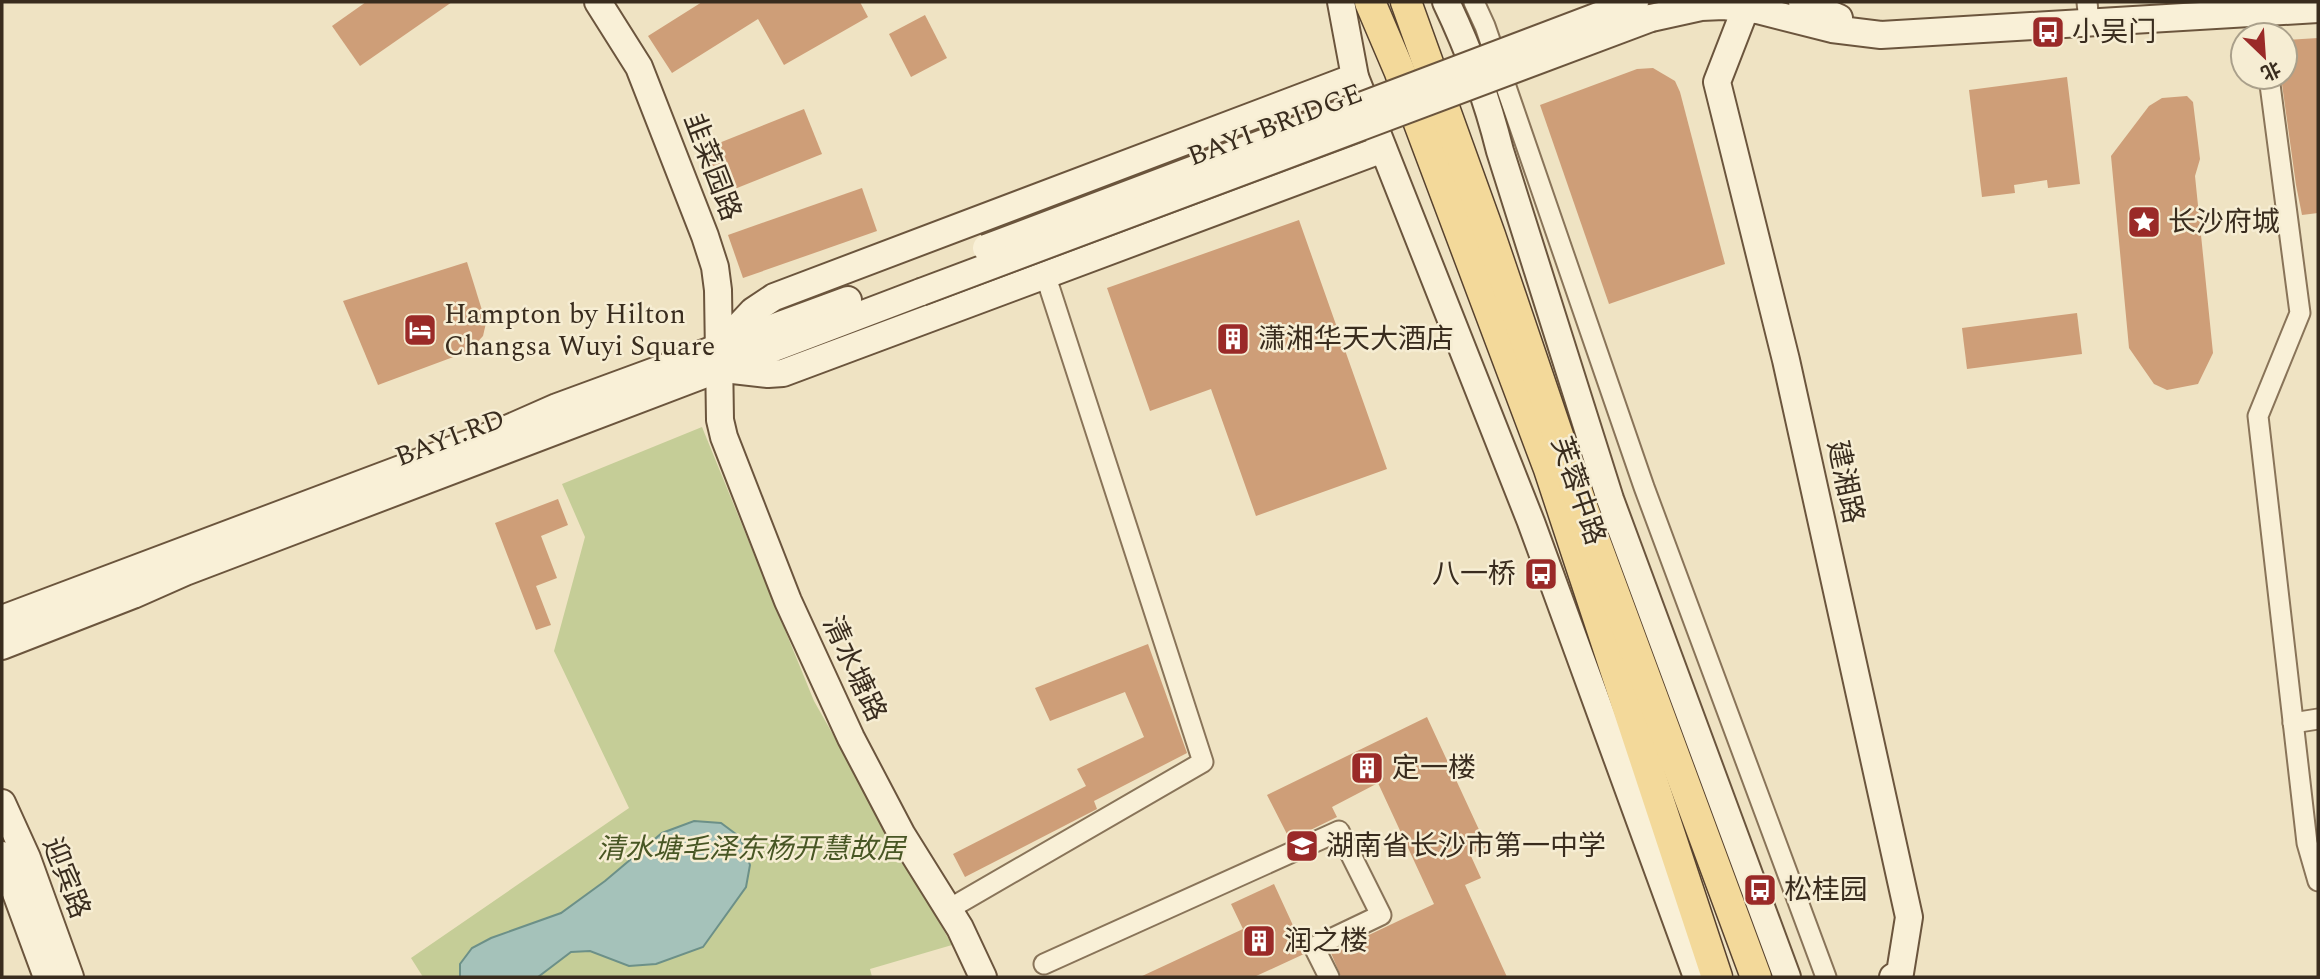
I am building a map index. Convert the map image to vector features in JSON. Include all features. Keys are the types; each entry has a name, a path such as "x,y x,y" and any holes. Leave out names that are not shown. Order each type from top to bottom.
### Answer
{"main road":[{"name":"芙蓉中路","path":"1370,2 1549,469 1717,977"},
{"name":"芙蓉中路","path":"1406,2 1490,235 1583,509 1756,977"}],"street":[{"name":"韭菜园路","path":"598,2 639,67 705,236 715,267 718,290 719,358"},
{"path":"1341,2 1355,77 1531,522 1697,977"},
{"path":"1446,2 1463,38 1488,105 1500,151 1611,499 1787,977"},
{"path":"1474,2 1490,39 1644,487 1826,977"},
{"path":"1802,2 1836,18 1879,22 2088,11 2256,17 2318,9"},
{"name":"BAYI BRIDGE","path":"918,284 1643,10 1746,5 1832,29 1881,35 2088,11"},
{"name":"建湘路","path":"1746,5 1717,82 1786,360 1909,917 1900,973 1893,977"},
{"path":"1355,77 774,297 753,311 719,358 768,374 783,373 1383,149"},
{"path":"2271,91 2300,313 2258,415 2307,843 2318,881"},
{"path":"949,909 1203,762 1045,274"},
{"name":"BAYI.RD","path":"2,646 719,358 918,284"},
{"name":"BAYI.RD","path":"2,619 494,434 557,407 719,358"},
{"name":"清水塘路","path":"719,358 719,402 724,437 788,601 873,780 902,835 949,909 983,977"},
{"path":"2293,723 2318,719"},
{"name":"迎宾路","path":"2,803 27,858 70,977"},
{"path":"1044,964 1339,831 1381,915 1314,947 1329,977"},
{"name":"迎宾路","path":"2,855 47,977"}],"green space":[{"name":"清水塘毛泽东杨开慧故居","path":"702,427 814,701 952,945 870,969 872,977 423,977 411,958 629,808 554,651 585,537 562,484"}],"water":[{"path":"694,821 721,823 740,837 750,865 746,887 703,947 656,964 629,966 590,951 571,952 538,977 460,977 460,964 472,948 491,938 561,913 605,881 662,833"}],"building":[{"path":"366,2 452,2 360,66 332,26"},
{"path":"702,2 860,2 868,17 784,65 758,19 672,73 648,36"},
{"path":"925,15 947,58 911,77 889,34"},
{"path":"2318,38 2318,213 2302,215 2283,91 2299,91 2299,39"},
{"path":"1653,68 1675,81 1680,92 1725,264 1609,304 1540,105 1637,69"},
{"path":"2067,77 2080,184 2048,188 2047,180 2014,185 2015,193 1982,197 1969,90"},
{"path":"2187,96 2193,102 2200,159 2195,176 2213,353 2198,384 2167,390 2154,384 2129,348 2111,156 2149,106 2162,98"},
{"path":"804,109 822,154 722,194 704,149"},
{"path":"862,188 877,231 743,278 728,235"},
{"name":"潇湘华天大酒店","path":"1299,220 1387,469 1256,516 1211,389 1150,411 1107,288"},
{"name":"Hampton by Hilton Changsa Wuyi Square","path":"467,262 486,323 483,336 473,347 456,356 378,385 343,301"},
{"path":"2077,313 2082,354 1967,369 1962,328"},
{"path":"558,499 568,525 541,536 557,578 536,586 551,625 536,630 495,523"},
{"path":"1148,644 1187,753 1094,801 1097,809 965,877 953,854 1086,786 1077,769 1144,737 1125,692 1050,721 1035,688"},
{"path":"1427,717 1487,847 1470,854 1481,878 1465,885 1507,977 1341,977 1331,953 1434,904 1378,783 1332,807 1337,817 1290,840 1267,795"},
{"name":"润之楼","path":"1274,884 1304,954 1254,977 1140,977 1243,929 1231,904"}],"place":[{"name":"小吴门","path":"2048,32"},
{"name":"长沙府城","path":"2144,222"},
{"name":"Hampton by Hilton Changsa Wuyi Square","path":"420,330"},
{"name":"潇湘华天大酒店","path":"1233,339"},
{"name":"八一桥","path":"1541,574"},
{"name":"定一楼","path":"1367,768"},
{"name":"湖南省长沙市第一中学","path":"1302,846"},
{"name":"松桂园","path":"1760,890"},
{"name":"润之楼","path":"1259,941"}]}
